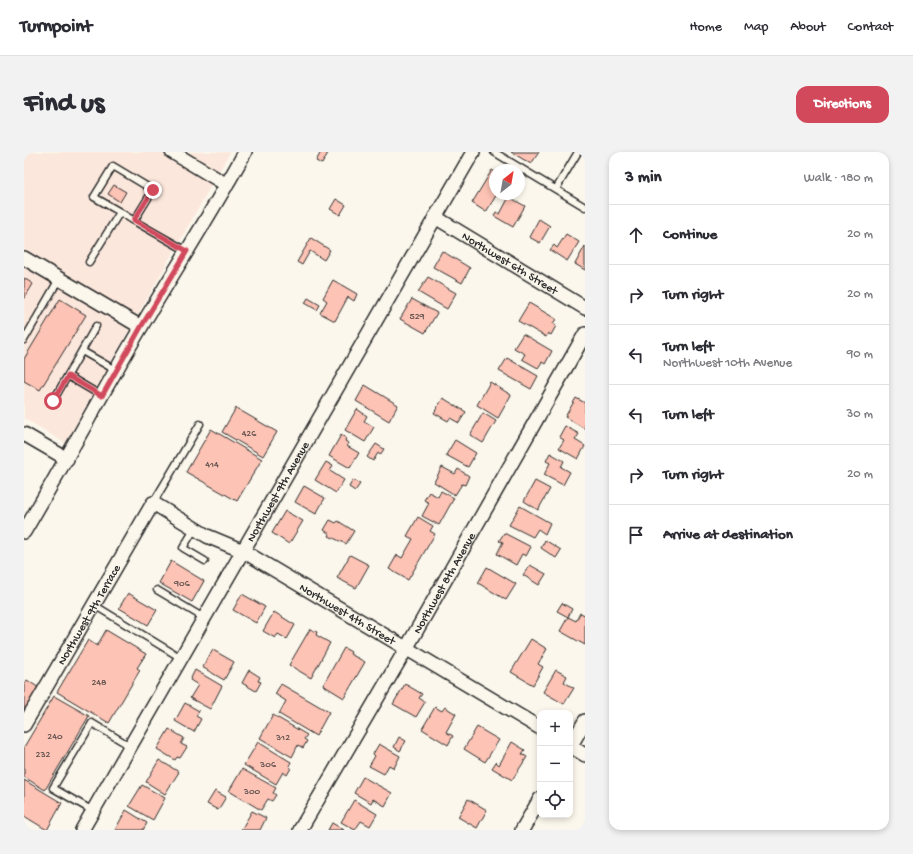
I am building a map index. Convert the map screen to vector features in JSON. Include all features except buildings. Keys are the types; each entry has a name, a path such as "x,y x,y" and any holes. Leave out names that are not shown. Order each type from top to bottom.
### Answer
{"street":[{"path":"172,152 227,185"},
{"path":"24,532 141,327 246,152"},
{"name":"Northwest 9th Avenue","path":"82,830 473,152"},
{"name":"Northwest 6th Street","path":"435,217 585,308"},
{"path":"24,258 141,327"},
{"name":"Northwest 8th Avenue","path":"300,830 406,649 585,334"},
{"path":"24,434 67,459"},
{"name":"Northwest 4th Street","path":"153,503 207,536 243,551 537,726"},
{"name":"Northwest 9th Terrace","path":"24,725 153,503"},
{"path":"571,746 585,721"},
{"path":"573,749 585,755"},
{"path":"522,830 537,804"}],"lane":[{"path":"494,152 585,207"},
{"path":"556,189 578,152"},
{"path":"134,220 153,190 113,166 94,197 187,251"},
{"path":"89,262 120,212"},
{"path":"24,340 59,279"},
{"path":"53,401 96,326"},
{"path":"82,351 117,371"},
{"path":"68,376 102,396"},
{"path":"153,503 200,424"},
{"path":"195,528 183,548 205,561"},
{"path":"157,590 204,618"},
{"path":"94,605 181,658"},
{"path":"93,811 53,788 92,723 130,746"}],"shaded area":[{"path":"24,152 230,152 65,443 24,418"}],"route":[{"path":"53,401 68,376 102,396 141,327 187,251 134,220 153,190"}]}
